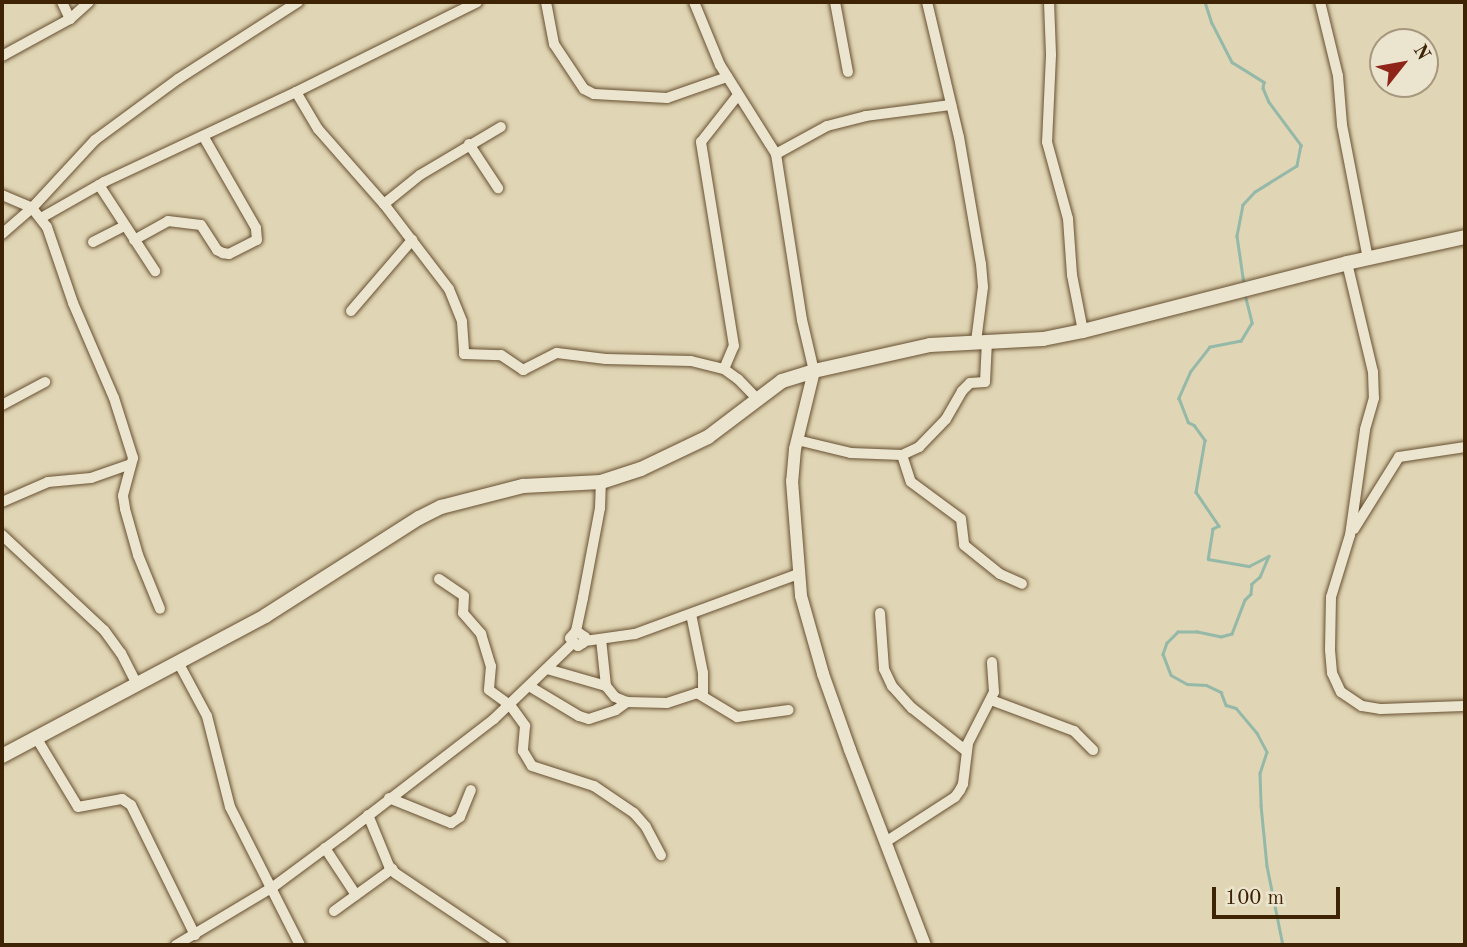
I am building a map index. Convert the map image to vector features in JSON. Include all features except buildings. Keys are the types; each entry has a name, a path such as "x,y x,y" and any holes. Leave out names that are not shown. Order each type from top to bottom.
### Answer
{"main road":[{"path":"2,756 265,616 419,518 441,508 523,486 601,482 684,451 708,437 782,382 814,370 930,345 1043,338 1083,331 1347,262 1465,237"}],"street":[{"path":"62,2 70,19"},
{"path":"2,55 70,19 89,2"},
{"path":"2,234 32,208 95,140 178,79 298,2"},
{"path":"41,218 99,185 296,92 477,2"},
{"path":"546,2 554,44 584,89 594,94 667,98 727,77"},
{"path":"694,2 727,77 776,153 802,320 814,370 797,440 792,481 801,596 823,674 925,945"},
{"path":"835,2 848,72"},
{"path":"797,440 851,453 902,455 926,442 946,419 970,383 985,382 981,342 981,264 951,105 927,2"},
{"path":"1049,2 1051,55 1046,142 1068,219 1072,275 1083,331"},
{"path":"1320,2 1338,76 1342,125 1368,259"},
{"path":"296,92 318,129 384,204 449,289 462,322 462,349 468,356 496,353 523,370 557,353 606,359 691,361 724,369 757,399"},
{"path":"724,369 734,346 701,142 738,95"},
{"path":"776,153 827,126 866,116 951,105"},
{"path":"384,204 420,175 501,127"},
{"path":"134,240 168,221 201,225 217,250 223,253 229,254 257,240 256,228 203,136"},
{"path":"469,144 498,188"},
{"path":"99,185 155,271"},
{"path":"2,195 32,208 41,218 73,303 114,398 133,458 123,496 125,509 138,555 160,609"},
{"path":"93,242 125,226"},
{"path":"351,311 412,240"},
{"path":"1347,262 1373,372 1374,398 1365,430 1350,535 1332,597 1332,673 1341,692 1354,702 1380,709 1465,706"},
{"path":"2,405 44,382"},
{"path":"1350,535 1399,457 1465,447"},
{"path":"902,455 911,482 961,519 964,545 1000,574 1022,584"},
{"path":"2,502 48,482 91,478 131,464"},
{"path":"572,644 571,635 576,631 600,508 601,482"},
{"path":"2,535 104,630 121,653 137,684"},
{"path":"572,644 578,646 585,641 635,634 798,574"},
{"path":"439,579 464,596 463,612 481,634 491,666 489,690 510,705 525,726 523,751 532,766 594,786 634,813 646,827 661,855"},
{"path":"880,613 884,669 892,686 912,708 965,750"},
{"path":"691,614 703,673 703,694"},
{"path":"576,631 584,635 585,641"},
{"path":"601,639 606,686"},
{"path":"176,945 273,887 325,848 510,705 572,644"},
{"path":"178,662 207,716 227,801 273,887 300,945"},
{"path":"887,841 955,797 963,784 965,750 991,700 994,681 992,662"},
{"path":"547,669 606,686 615,696 627,702 667,703 703,694 737,717 789,710"},
{"path":"529,686 579,716 589,719 617,710 627,702"},
{"path":"991,700 1074,731 1093,750"},
{"path":"37,739 78,807 122,800 131,805 195,935"},
{"path":"389,798 451,823 460,817 471,790"},
{"path":"368,815 392,869 502,945"},
{"path":"325,848 356,895"},
{"path":"334,911 392,869"}],"waterway":[{"path":"1205,2 1212,23 1232,62 1264,82 1263,88 1269,102 1301,145 1297,166 1255,192 1243,205 1237,236 1244,284"},
{"path":"1245,294 1252,323 1241,341 1210,347 1191,371 1179,398 1188,422 1194,425 1205,440 1196,492 1219,526 1213,529 1208,559 1249,566 1269,556 1260,577 1252,584 1251,594 1245,600 1232,634 1221,637 1197,632 1178,632 1167,643 1163,654 1171,675 1187,684 1206,685 1221,692 1226,705 1236,708 1257,733 1267,752 1260,773 1261,805 1267,866 1283,945"}]}
